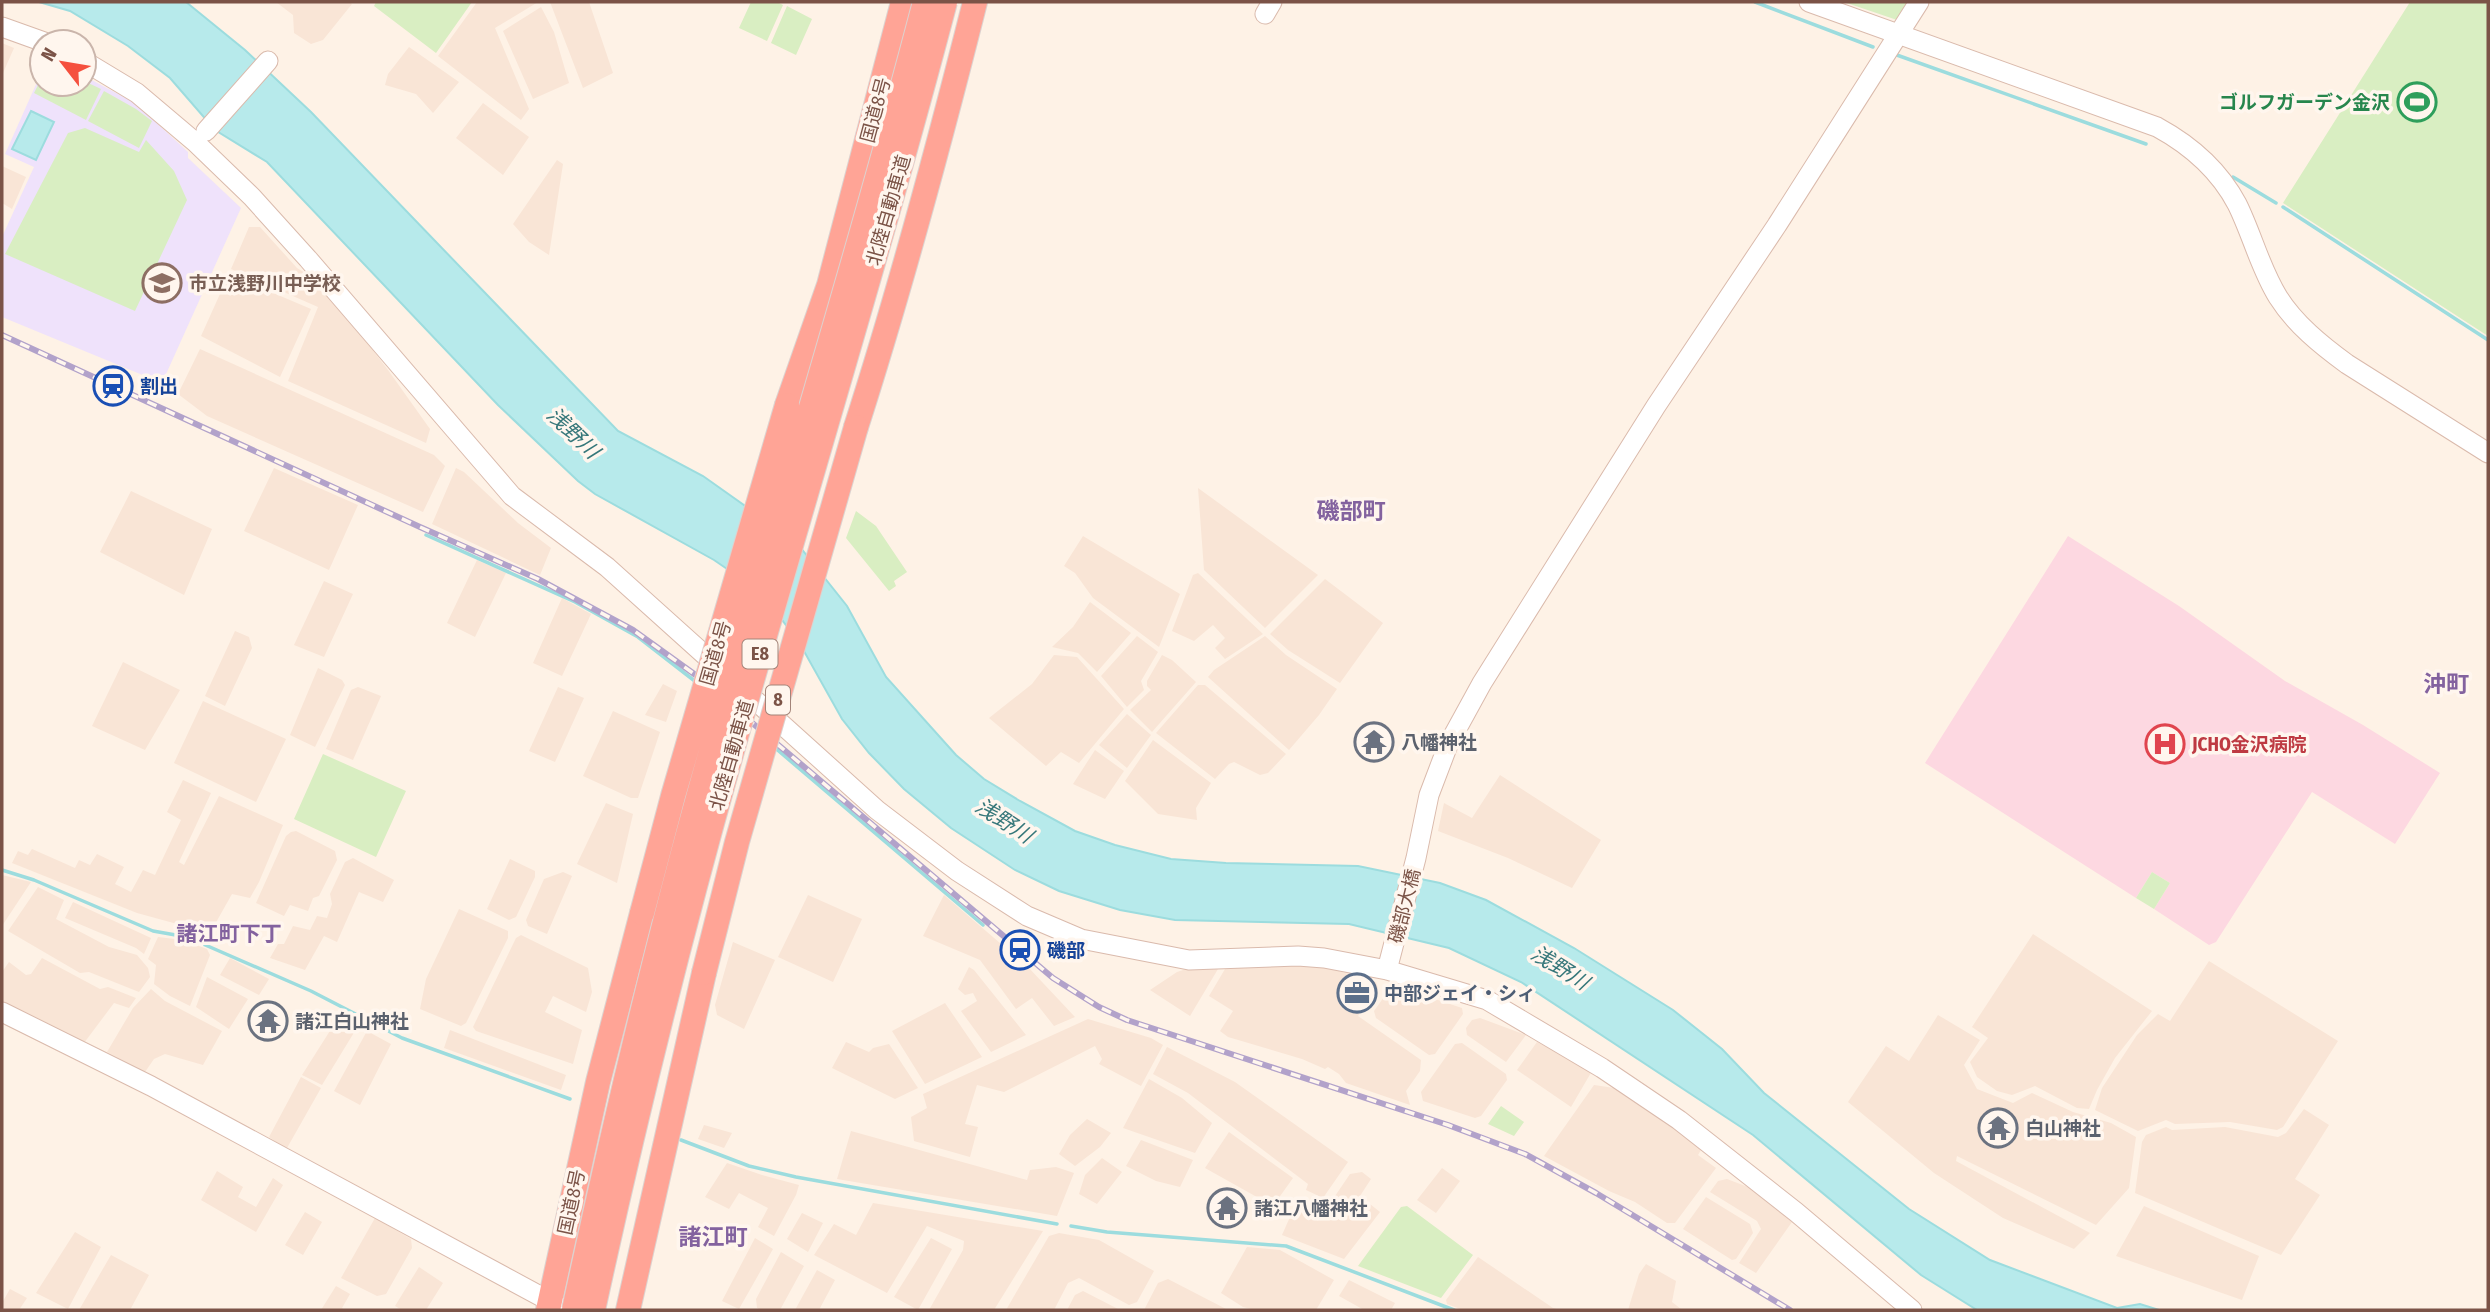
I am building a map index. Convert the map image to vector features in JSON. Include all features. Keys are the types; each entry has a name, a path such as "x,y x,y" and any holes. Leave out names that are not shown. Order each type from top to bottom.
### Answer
{"highway":[{"name":"国道8号","path":"554,1307 598,1082 673,796 787,405 829,285 903,2"},
{"name":"北陸自動車道","path":"574,1310 634,1046 709,758 871,200 925,2"},
{"name":"北陸自動車道","path":"593,1310 652,1051 690,905 746,701 890,205 945,2"},
{"name":"8","path":"628,1310 704,973 737,842 938,149 975,2"}],"street":[{"path":"1810,2 2157,127 2181,141 2205,161 2232,196 2265,273 2295,319 2347,363 2488,453"},
{"name":"磯部大橋","path":"1389,962 1429,795 1448,745 1482,683 1656,406 1777,225 1919,2"},
{"path":"2,27 28,36"},
{"path":"206,131 268,61"},
{"path":"98,69 137,93 195,142 252,197 512,496 607,567 877,810 957,871 1027,916 1081,939 1189,960 1298,956 1389,962 1487,1000 1602,1068 1700,1137 1796,1212 1912,1310"},
{"path":"2,1012 151,1086 554,1307"}],"shaded area":[{"path":"276,2 352,4 323,40 311,44 294,33 293,15"},
{"path":"477,2 538,2 495,28 529,109 521,120 438,56"},
{"path":"550,2 589,2 613,73 583,88"},
{"path":"541,7 554,32 569,83 533,99 503,31"},
{"path":"2,43 14,48 3,73 2,72"},
{"path":"409,47 459,82 433,113 416,94 385,85 388,74"},
{"path":"98,83 135,103 188,152 188,158 241,208 162,383 2,317 2,237 34,167 5,154 30,98 98,98"},
{"path":"483,103 529,137 503,175 456,138"},
{"path":"557,160 563,164 549,255 529,242 513,224"},
{"path":"2,166 26,177 12,209 2,203"},
{"path":"249,227 260,227 297,268 321,283 430,429 426,443 288,381 318,307 231,269"},
{"path":"229,274 311,309 280,377 201,336"},
{"path":"200,349 434,455 445,466 423,512 207,416 178,394"},
{"path":"274,468 358,505 329,570 244,531"},
{"path":"456,468 464,472 518,523 551,548 540,575 432,524"},
{"path":"1198,488 1318,575 1265,628 1204,570"},
{"path":"131,491 212,529 184,595 100,552"},
{"path":"1083,536 1180,594 1159,647 1093,598 1075,573 1064,566"},
{"name":"JCHO金沢病院","path":"2068,536 2179,606 2285,681 2440,773 2395,844 2312,792 2216,942 2209,945 2154,909 2170,883 2152,872 2136,898 1925,763"},
{"path":"477,560 506,573 475,637 447,623"},
{"path":"1198,573 1263,634 1225,659 1215,648 1225,638 1213,625 1194,641 1172,631 1193,575"},
{"path":"1325,579 1383,623 1340,683 1288,650 1270,634"},
{"path":"324,581 353,594 324,657 294,645"},
{"path":"562,598 591,614 562,676 533,663"},
{"path":"1090,602 1131,633 1097,672 1078,653 1052,647 1073,627"},
{"path":"235,631 249,637 252,648 225,706 205,696"},
{"path":"1137,636 1158,652 1141,681 1144,690 1127,707 1101,676"},
{"path":"1265,636 1286,655 1337,689 1289,750 1208,677 1214,670"},
{"path":"1054,655 1077,657 1124,709 1079,763 1061,752 1046,766 989,718 1032,684"},
{"path":"1162,655 1172,660 1196,682 1152,732 1130,710 1151,690 1147,681"},
{"path":"123,662 180,690 145,750 92,726"},
{"path":"318,668 342,680 345,685 315,747 290,735"},
{"path":"663,684 677,691 666,722 645,715"},
{"path":"1198,685 1205,685 1286,754 1268,773 1260,775 1234,762 1215,779 1156,733"},
{"path":"358,687 381,696 353,760 326,749 351,690"},
{"path":"558,687 584,698 555,762 529,751"},
{"path":"203,701 286,739 256,802 174,763"},
{"path":"613,711 660,732 638,798 631,798 583,776"},
{"path":"1127,714 1151,735 1127,768 1099,745"},
{"path":"1153,740 1211,783 1196,808 1197,820 1158,814 1125,781"},
{"path":"1095,750 1124,771 1105,799 1073,784"},
{"path":"1500,775 1601,840 1572,888 1508,858 1438,831 1444,803 1472,818"},
{"path":"183,780 211,793 179,862 184,865 219,796 283,825 250,898 232,894 210,933 137,913 12,863 18,851 28,855 32,849 75,868 79,860 90,865 97,854 124,867 115,884 131,892 143,870 155,875 181,820 167,812"},
{"path":"606,803 633,814 617,883 577,864"},
{"path":"296,831 335,851 337,860 319,896 313,898 308,911 290,905 284,916 256,903 286,836"},
{"path":"353,858 394,880 383,902 359,892 337,942 324,936 305,970 270,958 278,944 284,944 293,926 310,930 317,916 327,918 332,904 330,894 345,862"},
{"path":"510,859 535,871 535,877 516,917 509,920 487,909"},
{"path":"563,872 572,876 547,934 528,926 526,920 544,879"},
{"path":"2,875 31,882 2,926"},
{"path":"38,887 64,900 56,919 109,947 137,955 148,968 150,977 139,992 89,972 80,973 8,931"},
{"path":"808,895 862,919 833,982 778,957"},
{"path":"944,895 1028,967 1075,1017 1054,1026 1032,998 1016,1009 980,960 923,936"},
{"path":"73,902 151,938 144,954 136,948 65,918"},
{"path":"459,909 508,931 508,938 466,1023 461,1026 420,1009 426,979"},
{"path":"2033,934 2152,1011 2115,1058 2089,1109 2077,1108 2035,1086 2012,1095 1997,1091 1977,1077 1970,1062 1988,1038 1972,1027"},
{"path":"521,935 588,968 592,992 586,1012 553,996 545,1012 582,1030 573,1064 476,1031 473,1027 516,938"},
{"path":"158,937 183,940 207,949 210,955 190,1006 154,984 156,965 148,959"},
{"path":"733,942 775,960 744,1029 717,1015 715,1005"},
{"path":"42,958 100,989 108,987 136,998 129,1008 114,1003 84,1043 2,1001 2,972 9,962 26,975 31,974"},
{"path":"230,958 269,979 259,995 220,975"},
{"path":"2209,961 2338,1041 2283,1127 2277,1130 2230,1122 2175,1124 2166,1120 2138,1131 2095,1110 2102,1088 2137,1035 2158,1014 2170,1021"},
{"path":"1311,963 1376,982 1378,988 1358,1016 1421,1060 1420,1071 1406,1091 1410,1105 1346,1083 1328,1067 1325,1069 1302,1059 1228,1037 1220,1031 1233,1011 1209,996 1228,964"},
{"path":"1201,964 1221,964 1190,1016 1150,990 1177,972"},
{"path":"969,967 1026,1035 991,1052 961,1011 977,1001 973,993 965,995 958,989"},
{"path":"207,977 248,999 229,1029 196,1007"},
{"path":"1396,986 1462,1008 1463,1014 1435,1054 1429,1055 1376,1018 1374,1011 1391,987"},
{"path":"151,989 165,1001 222,1031 203,1065 165,1054 154,1059 145,1072 107,1052 133,1008"},
{"path":"945,1003 982,1057 925,1084 892,1031"},
{"path":"340,1015 358,1026 322,1085 302,1075"},
{"path":"1938,1015 1980,1040 1964,1065 1977,1089 2013,1103 2032,1093 2073,1112 2111,1123 2136,1137 2129,1188 2096,1225 1957,1156 1956,1161 2090,1233 2074,1249 2003,1218 1934,1173 1848,1102 1886,1046 1909,1061"},
{"path":"1480,1018 1526,1035 1506,1062 1467,1035 1466,1028 1472,1020"},
{"path":"1088,1019 1151,1038 1163,1045 1141,1086 1099,1064 1102,1059 1095,1046 1004,1092 977,1085 965,1124 978,1127 970,1157 914,1141 911,1117 927,1108 923,1094"},
{"path":"450,1030 566,1075 561,1090 444,1048"},
{"path":"367,1031 391,1044 360,1105 334,1091"},
{"path":"846,1042 869,1052 873,1048 889,1044 918,1088 895,1099 832,1068"},
{"path":"1537,1042 1592,1071 1571,1107 1517,1070"},
{"path":"1462,1043 1506,1074 1507,1080 1481,1116 1475,1118 1423,1101 1421,1092 1455,1044"},
{"path":"1167,1047 1235,1082 1348,1162 1323,1198 1306,1190 1308,1184 1188,1093 1153,1074"},
{"path":"301,1077 321,1088 287,1148 269,1137"},
{"path":"1149,1079 1182,1098 1212,1123 1195,1153 1123,1128"},
{"path":"1594,1085 1621,1089 1704,1145 1698,1155 1716,1168 1675,1223 1667,1223 1635,1202 1544,1156"},
{"path":"2304,1109 2329,1125 2295,1179 2320,1195 2281,1255 2135,1193 2142,1142 2146,1135 2166,1127 2172,1130 2225,1127 2278,1137 2286,1133"},
{"path":"1087,1119 1111,1133 1100,1147 1075,1166 1059,1154 1070,1135"},
{"path":"704,1125 732,1133 724,1148 698,1139"},
{"path":"851,1131 1027,1180 1030,1170 1056,1167 1074,1173 1057,1216 837,1179"},
{"path":"1229,1132 1293,1178 1273,1206 1205,1168"},
{"path":"1141,1140 1193,1160 1180,1187 1156,1181 1126,1166"},
{"path":"1102,1158 1122,1172 1097,1204 1079,1194 1085,1175"},
{"path":"727,1163 799,1185 774,1236 758,1227 768,1208 739,1193 729,1209 705,1197"},
{"path":"1442,1168 1460,1181 1436,1213 1417,1200"},
{"path":"217,1171 243,1187 238,1197 256,1207 273,1178 283,1185 256,1232 201,1200"},
{"path":"1362,1172 1371,1179 1360,1196 1380,1212 1344,1259 1282,1235 1294,1208 1318,1221 1350,1174"},
{"path":"1727,1179 1761,1192 1792,1222 1756,1273 1739,1263 1761,1229 1757,1221 1710,1192 1718,1181"},
{"path":"1706,1197 1750,1224 1753,1233 1736,1259 1732,1260 1683,1229"},
{"path":"873,1203 1043,1231 994,1310 929,1310 963,1250 964,1241 927,1226 887,1293 814,1255 834,1224 856,1235"},
{"path":"2144,1206 2259,1256 2242,1300 2116,1256"},
{"path":"305,1212 322,1222 303,1255 285,1245"},
{"path":"802,1213 823,1223 808,1252 787,1239"},
{"path":"375,1218 411,1239 412,1248 386,1294 377,1296 341,1278"},
{"path":"75,1232 101,1247 68,1309 36,1293"},
{"path":"1059,1233 1099,1240 1154,1271 1137,1302 1129,1305 1079,1278 1068,1283 1054,1310 1006,1310 1049,1236"},
{"path":"755,1238 773,1249 739,1309 722,1301"},
{"path":"931,1238 952,1249 918,1310 894,1297"},
{"path":"1247,1247 1280,1250 1334,1280 1316,1310 1255,1310 1243,1307 1221,1293"},
{"path":"781,1252 804,1266 780,1310 761,1310 757,1308 756,1299"},
{"path":"111,1255 149,1275 130,1310 79,1310"},
{"path":"1478,1257 1553,1308 1560,1310 1463,1310 1447,1304 1446,1300"},
{"path":"1646,1264 1676,1281 1672,1302 1680,1310 1628,1310 1639,1274"},
{"path":"419,1267 443,1283 426,1310 402,1310 395,1306"},
{"path":"817,1270 835,1280 819,1310 795,1310"},
{"path":"1168,1279 1228,1310 1144,1310 1158,1283"},
{"path":"1349,1280 1395,1303 1391,1310 1364,1310 1339,1296"},
{"path":"336,1286 350,1294 342,1308 345,1310 321,1310"},
{"path":"10,1289 27,1298 19,1310 2,1310 2,1303"},
{"path":"1083,1291 1120,1310 1067,1310 1075,1295"}],"green space":[{"path":"376,2 472,2 436,53 374,6"},
{"path":"751,2 777,2 783,5 767,41 739,28"},
{"path":"1844,2 1909,2 1897,20"},
{"name":"ゴルフガーデン金沢","path":"2410,2 2488,2 2488,336 2283,203"},
{"path":"787,6 812,19 796,55 771,43"},
{"path":"104,91 152,121 139,148 88,121"},
{"path":"44,98 97,98 86,120"},
{"path":"85,128 139,152 146,140 174,171 187,200 135,311 5,254 68,133"},
{"path":"856,511 876,526 907,572 894,581 896,586 889,591 846,538"},
{"path":"323,754 406,791 376,857 294,819"},
{"path":"2152,872 2170,883 2154,909 2136,898"},
{"path":"1501,1106 1524,1122 1514,1136 1488,1124"},
{"path":"1407,1206 1473,1255 1441,1298 1358,1266 1401,1207"}],"water":[{"name":"浅野川","path":"39,2 186,2 245,50 311,112 618,431 703,476 796,542 847,606 886,677 956,755 984,779 1075,831 1115,845 1171,859 1358,866 1440,883 1486,900 1574,948 1673,1010 1722,1049 1764,1093 1909,1209 1990,1260 2117,1308 2140,1304 2159,1310 1977,1310 1921,1275 1753,1135 1521,982 1449,948 1349,924 1175,920 1120,910 1059,891 1015,870 951,828 904,789 869,753 842,719 800,644 762,593 714,560 595,494 578,481 498,405 267,162 215,130 170,78 128,46 70,11"},
{"path":"31,111 54,122 36,160 12,149"}],"waterway":[{"path":"1755,2 1873,47"},
{"path":"1894,54 2146,144"},
{"path":"2233,177 2276,203"},
{"path":"2283,207 2488,340"},
{"path":"426,535 575,602 638,637 696,682"},
{"path":"774,747 983,925"},
{"path":"2,870 34,880 153,931 187,937 311,991 402,1038 570,1099"},
{"path":"681,1140 749,1166 796,1177 1057,1224"},
{"path":"1071,1226 1107,1232 1286,1246 1454,1310"}],"railway":[{"path":"2,335 538,579 633,630 697,676 1053,978 1099,1007 1127,1020 1448,1125 1525,1154 1596,1193 1790,1310"}],"place":[{"name":"ゴルフガーデン金沢","path":"2417,102"},
{"name":"市立浅野川中学校","path":"162,283"},
{"name":"割出","path":"113,386"},
{"name":"八幡神社","path":"1374,742"},
{"name":"JCHO金沢病院","path":"2165,744"},
{"name":"磯部","path":"1020,950"},
{"name":"中部ジェイ・シィ","path":"1357,993"},
{"name":"諸江白山神社","path":"268,1021"},
{"name":"白山神社","path":"1998,1128"},
{"name":"諸江八幡神社","path":"1227,1208"}],"district":[{"name":"磯部町","path":"1351,511"},
{"name":"沖町","path":"2446,684"},
{"name":"諸江町下丁","path":"229,934"},
{"name":"諸江町","path":"713,1237"}]}
